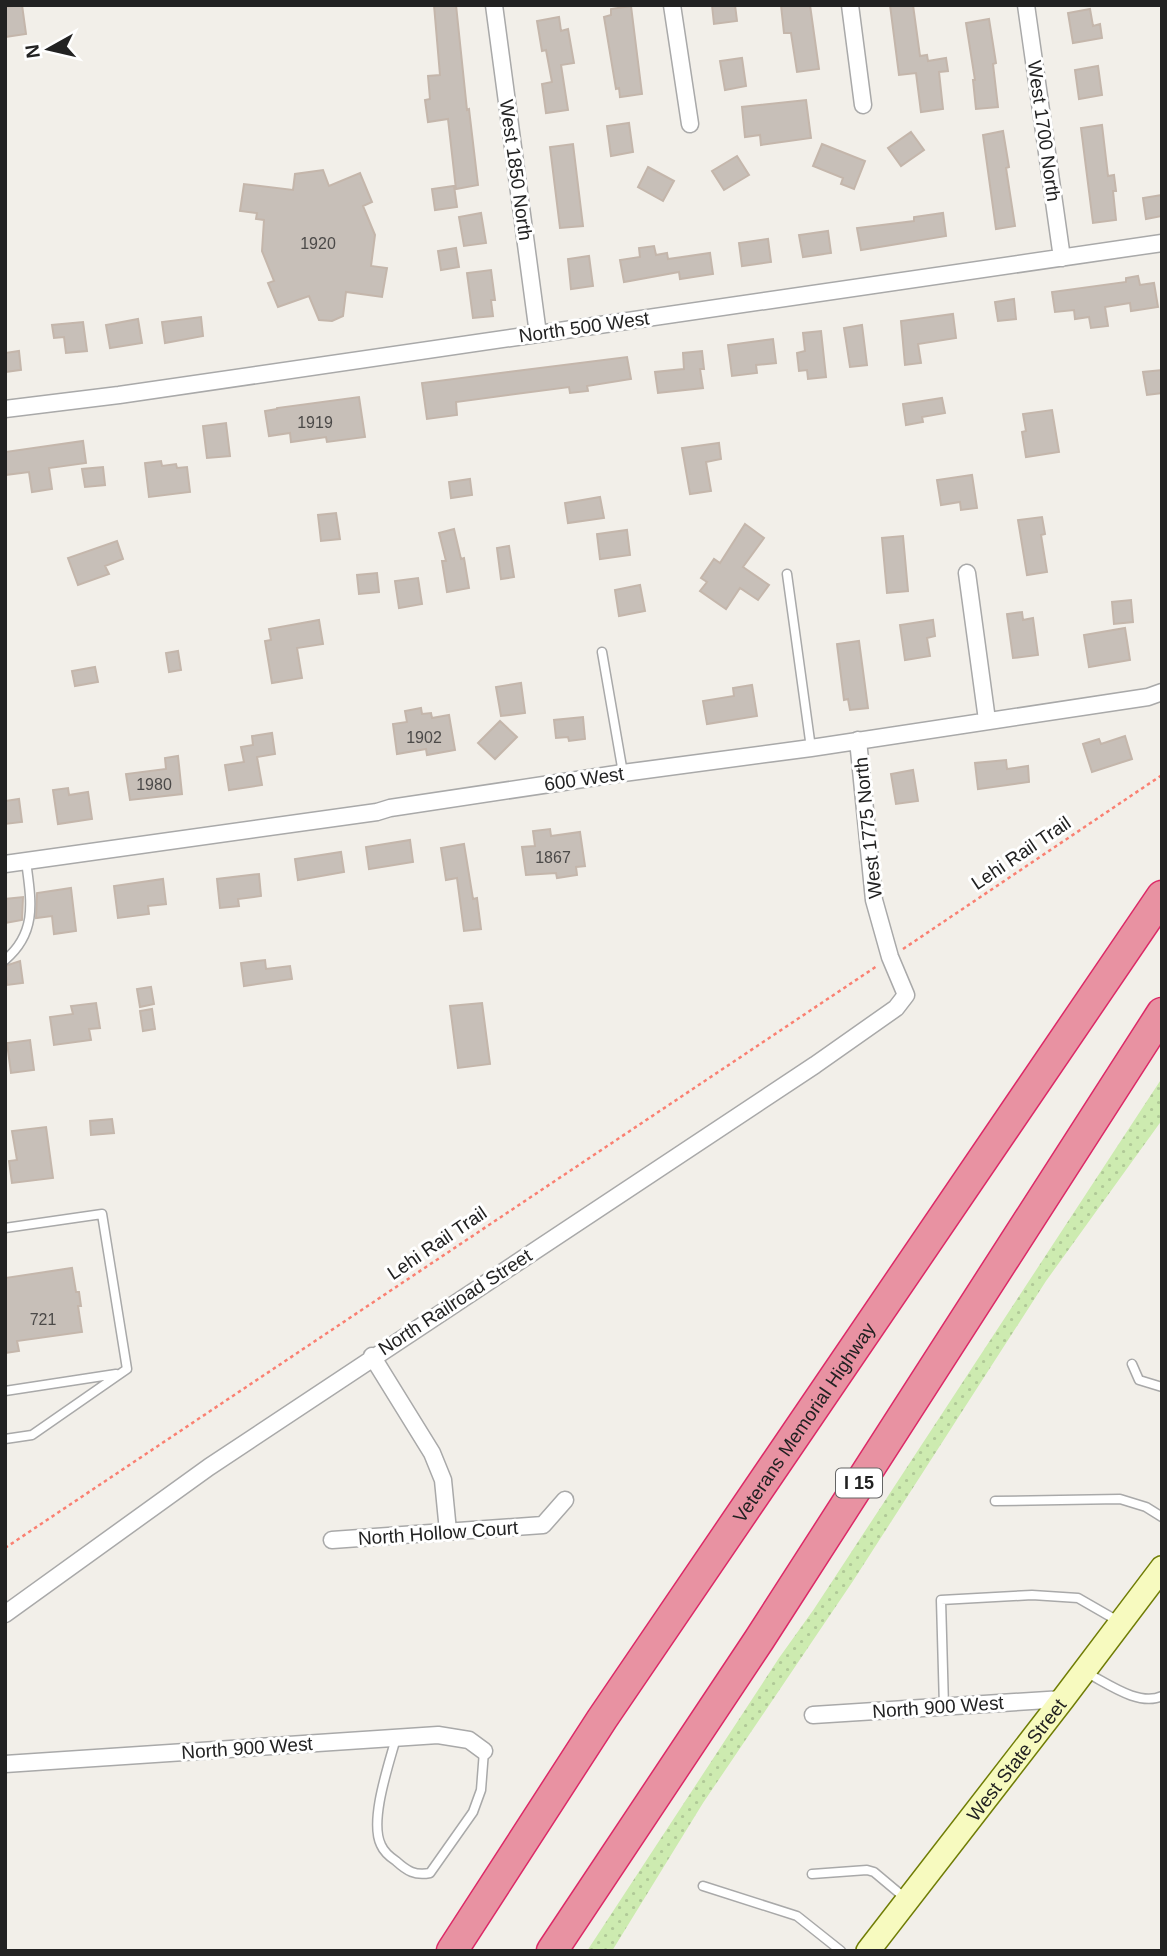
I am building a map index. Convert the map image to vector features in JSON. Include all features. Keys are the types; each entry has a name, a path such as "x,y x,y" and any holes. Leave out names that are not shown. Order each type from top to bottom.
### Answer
{"highway":[{"name":"Veterans Memorial Highway","path":"453,1951 602,1719 1162,896"},
{"name":"I 15","path":"552,1951 759,1640 1162,1013"}],"main road":[{"name":"West State Street","path":"868,1951 1162,1568"}],"street":[{"name":"West 1850 North","path":"494,5 538,334"},
{"path":"672,5 690,124"},
{"path":"850,5 863,105"},
{"name":"West 1700 North","path":"1026,5 1062,258"},
{"name":"North 500 West","path":"5,409 1162,243"},
{"path":"967,573 987,720"},
{"name":"600 West","path":"5,864 811,748 1148,697 1162,692"},
{"name":"West 1775 North","path":"858,740 874,900 890,957 906,995"},
{"name":"North Railroad Street","path":"5,1614 209,1467 372,1356 815,1065 895,1008 906,995"},
{"path":"372,1356 432,1453 443,1480 448,1531"},
{"name":"North Hollow Court","path":"332,1540 543,1525 565,1500"},
{"name":"North 900 West","path":"813,1715 1063,1699"},
{"name":"North 900 West","path":"5,1764 438,1735 469,1740 484,1751"}],"lane":[{"path":"787,574 811,748"},
{"path":"602,652 623,773"},
{"path":"5,960 19,948 31,914 26,861"},
{"path":"5,1228 102,1214 127,1369 32,1435 5,1439"},
{"path":"1132,1364 1139,1380 1154,1387 1162,1387"},
{"path":"5,1391 121,1373"},
{"path":"995,1501 1120,1499 1146,1507 1162,1517"},
{"path":"944,1707 941,1600 1032,1595 1078,1598 1121,1622"},
{"path":"1084,1671 1132,1696 1162,1696"},
{"path":"396,1738 380,1806 377,1826 380,1844 404,1869 419,1875 430,1873 473,1812 481,1790 484,1751"},
{"path":"812,1874 867,1870 874,1872 908,1899"},
{"path":"703,1886 797,1916 841,1951"}],"path":[{"name":"Lehi Rail Trail","path":"896,953 1162,775"},
{"name":"Lehi Rail Trail","path":"5,1548 884,961"}],"green space":[{"path":"1162,1078 1162,1120 1046,1281 853,1581 703,1803 612,1951 587,1951 814,1609"}],"building":[{"path":"22,5 26,34 5,37 5,7"},
{"path":"434,5 456,5 467,110 469,109 478,185 456,189 448,119 428,122 425,100 430,99 428,76 440,75"},
{"path":"712,5 735,5 737,21 714,24"},
{"path":"781,5 810,5 819,69 797,72 791,33 784,33"},
{"path":"890,5 913,5 920,56 927,55 928,61 946,58 948,71 939,72 943,109 921,112 916,73 899,75"},
{"path":"631,6 642,94 620,97 619,88 616,89 604,17 611,15 611,9"},
{"path":"1090,9 1093,26 1100,24 1102,38 1073,43 1068,13"},
{"path":"559,17 561,31 568,29 574,63 561,65 568,110 546,113 542,84 552,82 546,50 542,51 537,21"},
{"path":"989,19 996,63 993,64 998,107 976,109 975,80 966,23"},
{"path":"742,58 746,86 725,90 720,61"},
{"path":"1098,66 1102,95 1079,99 1075,70"},
{"path":"806,100 811,138 761,145 760,135 745,137 742,107"},
{"path":"629,123 633,152 611,156 607,126"},
{"path":"1102,125 1108,176 1114,175 1116,220 1093,223 1081,128"},
{"path":"1003,131 1015,226 996,229 983,135"},
{"path":"911,132 924,150 901,166 888,148"},
{"path":"573,144 583,226 560,228 550,147"},
{"path":"822,144 865,161 854,189 841,184 843,178 813,166"},
{"path":"737,156 749,175 724,190 712,171"},
{"path":"648,167 674,181 663,201 638,187"},
{"path":"323,170 329,186 360,173 372,202 363,206 375,235 371,266 387,268 382,297 346,292 343,316 332,321 319,320 309,296 278,307 268,283 274,281 262,251 264,220 256,219 257,213 240,211 244,184 293,190 295,174"},
{"path":"454,186 457,207 435,210 432,189"},
{"path":"1162,195 1162,216 1146,219 1143,198"},
{"path":"481,213 486,243 464,246 459,217"},
{"path":"943,213 946,236 861,250 857,228 914,221 914,217"},
{"path":"828,231 831,253 803,257 799,235"},
{"path":"768,239 771,262 742,266 739,243"},
{"path":"654,246 656,255 667,253 668,259 710,253 713,274 680,279 679,272 624,282 620,260 640,257 639,248"},
{"path":"456,248 459,267 441,270 438,251"},
{"path":"589,256 593,286 571,289 568,259"},
{"path":"491,270 495,300 491,300 493,316 473,318 467,273"},
{"path":"1138,276 1140,285 1154,283 1158,307 1131,311 1130,303 1105,307 1108,326 1091,328 1089,317 1075,319 1074,310 1055,312 1052,292 1126,282 1126,278"},
{"path":"1014,299 1016,319 998,321 995,302"},
{"path":"953,314 956,338 918,344 921,363 905,365 901,321"},
{"path":"201,317 203,336 165,343 162,322"},
{"path":"138,319 142,343 110,348 106,325"},
{"path":"83,322 87,351 66,353 64,337 54,338 52,325"},
{"path":"862,325 867,365 850,367 844,328"},
{"path":"821,331 826,377 808,379 807,370 799,371 797,353 805,351 803,333"},
{"path":"773,339 776,363 756,365 757,373 732,376 728,345"},
{"path":"19,351 21,370 5,372 5,353"},
{"path":"702,351 704,369 700,369 703,388 658,393 655,372 684,369 683,353"},
{"path":"627,357 631,379 587,386 588,391 570,393 569,387 456,402 457,415 427,419 422,383"},
{"path":"1162,370 1162,393 1147,395 1143,372"},
{"path":"359,397 365,437 327,442 326,437 291,442 290,433 269,436 265,411"},
{"path":"942,398 945,413 922,417 923,422 906,425 903,404"},
{"path":"1052,410 1059,452 1026,457 1022,432 1026,431 1023,414"},
{"path":"226,423 230,456 207,458 203,426"},
{"path":"83,441 86,463 49,468 52,489 32,492 29,472 5,475 5,452"},
{"path":"719,443 721,459 706,462 711,491 690,494 682,448"},
{"path":"161,461 162,466 176,464 177,468 187,467 190,492 149,497 145,463"},
{"path":"103,467 105,485 85,487 82,469"},
{"path":"972,475 977,508 961,510 960,502 941,505 937,480"},
{"path":"470,479 472,495 451,498 449,482"},
{"path":"600,497 604,518 568,523 565,503"},
{"path":"336,513 340,539 321,541 318,515"},
{"path":"1042,517 1045,534 1041,535 1047,572 1027,575 1018,520"},
{"path":"745,524 764,538 743,567 769,585 758,600 740,588 726,609 700,591 707,582 701,578 714,559 720,563"},
{"path":"454,529 461,559 464,558 469,588 447,592 442,561 446,561 439,533"},
{"path":"627,530 630,555 600,559 597,534"},
{"path":"903,536 908,591 887,593 882,538"},
{"path":"117,541 123,559 105,566 109,574 78,585 68,558"},
{"path":"509,546 514,577 501,579 497,548"},
{"path":"377,573 379,592 359,594 357,575"},
{"path":"418,578 422,604 399,608 395,581"},
{"path":"640,585 645,611 619,616 615,590"},
{"path":"1131,600 1133,622 1114,624 1112,602"},
{"path":"1022,612 1023,620 1033,618 1038,655 1013,658 1007,614"},
{"path":"319,620 323,644 297,648 302,678 272,683 265,641 271,640 269,629"},
{"path":"933,620 935,636 927,638 930,656 905,660 900,625"},
{"path":"1125,628 1130,660 1089,667 1084,635"},
{"path":"859,641 868,708 850,710 848,699 844,700 837,644"},
{"path":"178,651 181,670 169,672 166,653"},
{"path":"95,667 98,682 75,686 72,671"},
{"path":"521,683 525,713 501,716 496,687"},
{"path":"752,685 757,716 707,724 703,701 734,696 733,688"},
{"path":"421,708 422,714 431,713 432,718 449,715 455,750 427,755 426,749 397,754 393,724 407,722 405,711"},
{"path":"583,717 585,739 569,741 568,737 556,738 554,720"},
{"path":"500,721 517,737 495,759 478,743"},
{"path":"272,733 275,754 257,757 262,785 229,790 225,765 244,762 241,747 253,745 252,736"},
{"path":"1125,736 1132,759 1092,772 1083,744 1099,739 1101,744"},
{"path":"178,756 182,794 130,800 126,774 166,769 165,758"},
{"path":"1006,760 1007,769 1028,766 1029,782 978,789 975,763"},
{"path":"913,770 918,801 896,804 891,774"},
{"path":"68,788 69,795 88,792 92,819 58,824 53,790"},
{"path":"19,799 22,822 5,824 5,801"},
{"path":"550,829 551,836 580,832 585,866 576,867 577,875 557,878 556,873 526,875 522,847 535,846 533,831"},
{"path":"410,840 413,862 369,869 366,847"},
{"path":"464,844 473,899 477,898 481,929 464,931 457,878 446,880 441,848"},
{"path":"341,852 344,872 298,880 295,859"},
{"path":"259,874 261,896 238,899 239,906 220,908 217,879"},
{"path":"163,879 166,904 148,906 149,914 118,918 114,886"},
{"path":"71,888 76,931 54,934 52,916 36,918 37,893"},
{"path":"23,897 22,920 5,923 5,899"},
{"path":"265,960 266,969 290,966 292,979 244,986 241,963"},
{"path":"20,961 23,983 7,985 5,966"},
{"path":"151,987 154,1004 140,1007 137,989"},
{"path":"96,1003 100,1028 89,1029 91,1040 54,1045 50,1017 73,1014 71,1006"},
{"path":"482,1003 490,1064 458,1068 450,1006"},
{"path":"152,1009 155,1029 143,1031 140,1011"},
{"path":"30,1040 34,1070 11,1073 7,1043"},
{"path":"112,1119 114,1133 91,1135 90,1121"},
{"path":"46,1127 53,1178 12,1183 9,1161 17,1160 12,1131"},
{"path":"72,1268 76,1292 79,1292 82,1332 17,1341 19,1351 5,1353 5,1278"}]}
